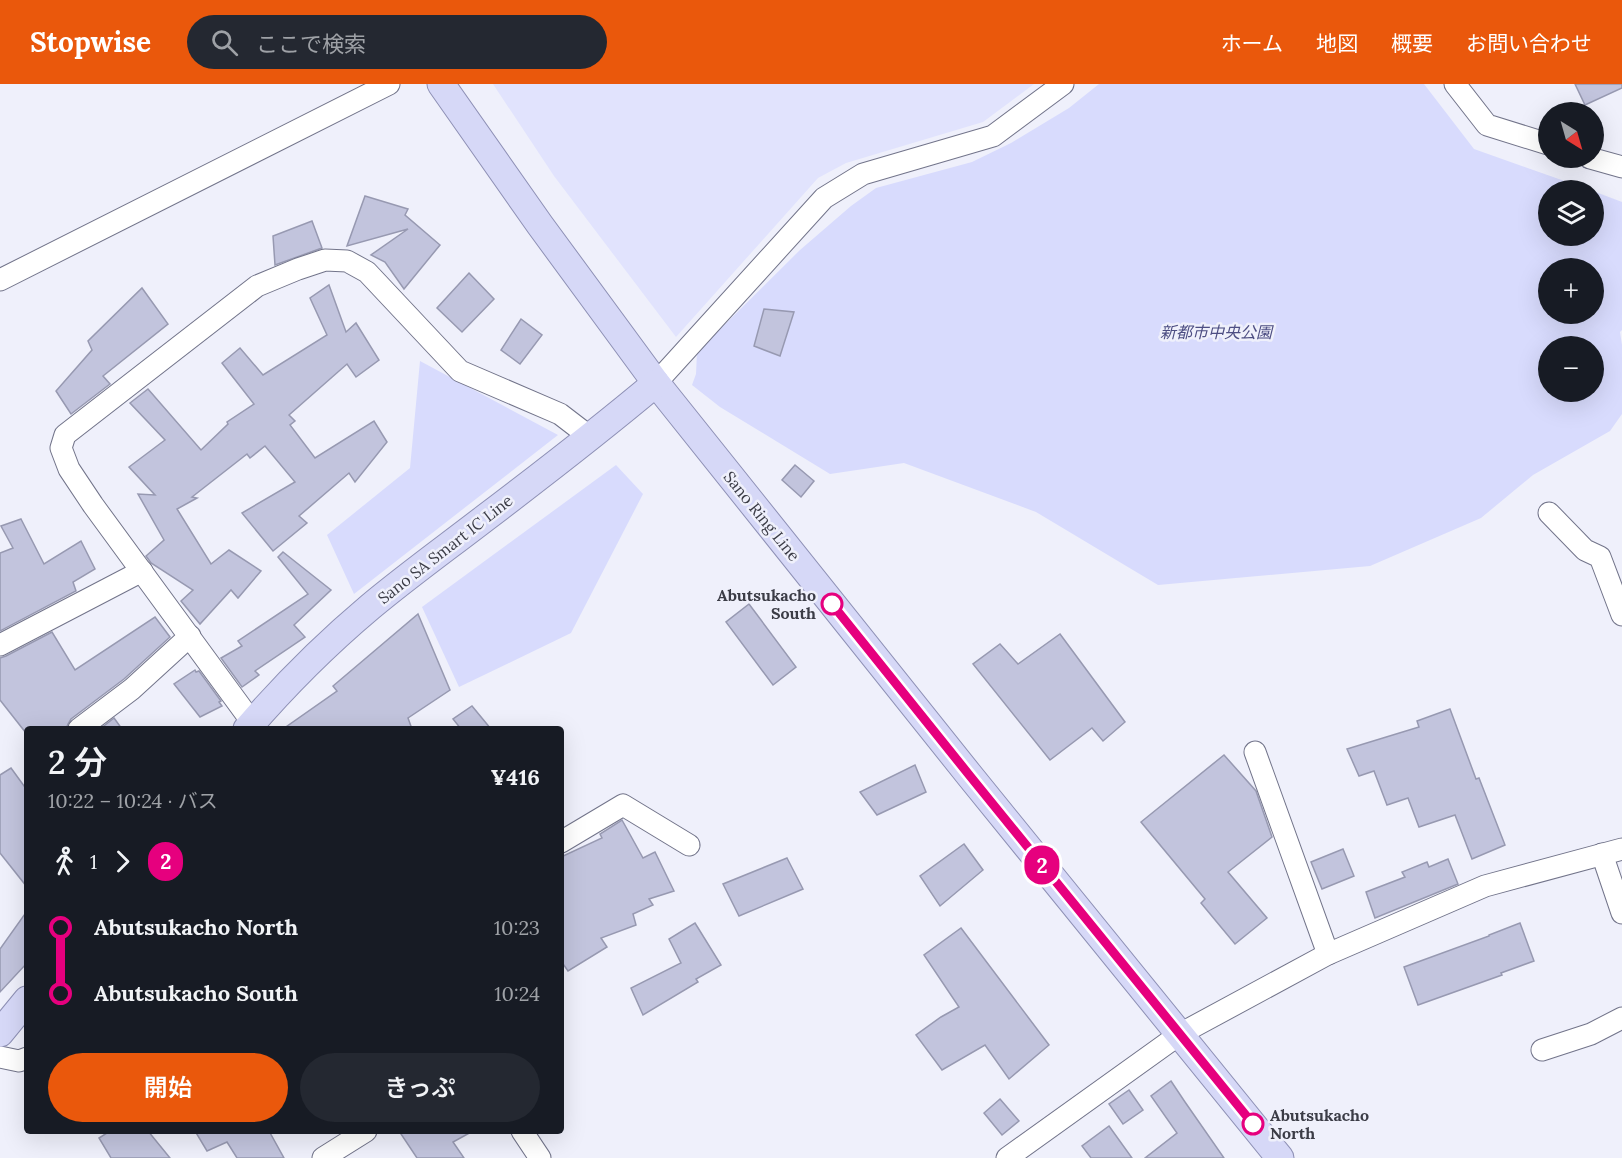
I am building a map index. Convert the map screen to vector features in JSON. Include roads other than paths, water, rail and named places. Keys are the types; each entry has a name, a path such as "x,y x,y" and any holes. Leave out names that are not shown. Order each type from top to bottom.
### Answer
{"main road":[{"name":"Sano Ring Line","path":"441,84 540,225 656,383 955,758 1280,1158"},
{"name":"Sano SA Smart IC Line","path":"253,726 303,670 370,607 590,437 656,383"},
{"path":"0,1034 24,1004"}],"street":[{"path":"0,280 389,84"},
{"path":"656,383 824,198 863,174 993,136 1063,84"},
{"path":"1455,84 1487,125 1538,141"},
{"path":"1604,162 1622,167"},
{"path":"251,726 190,636 69,469 61,448 65,435 257,286 325,260 347,261 367,272 460,371 560,414 590,437"},
{"path":"1549,513 1585,550 1600,557 1622,615"},
{"path":"0,645 142,571"},
{"path":"83,726 132,689 190,636"},
{"path":"1255,752 1328,954"},
{"path":"564,840 623,805 689,845"},
{"path":"1007,1158 1180,1034 1328,954 1485,886 1612,851 1622,913"},
{"path":"1542,1050 1591,1034 1622,1018"},
{"path":"0,1057 24,1059"},
{"path":"323,1158 361,1134"},
{"path":"524,1134 540,1158"}],"place":[{"name":"Abutsukacho South","path":"832,604"},
{"name":"Abutsukacho North","path":"1253,1124"}],"park label":[{"name":"新都市中央公園","path":"1216,332"}]}
